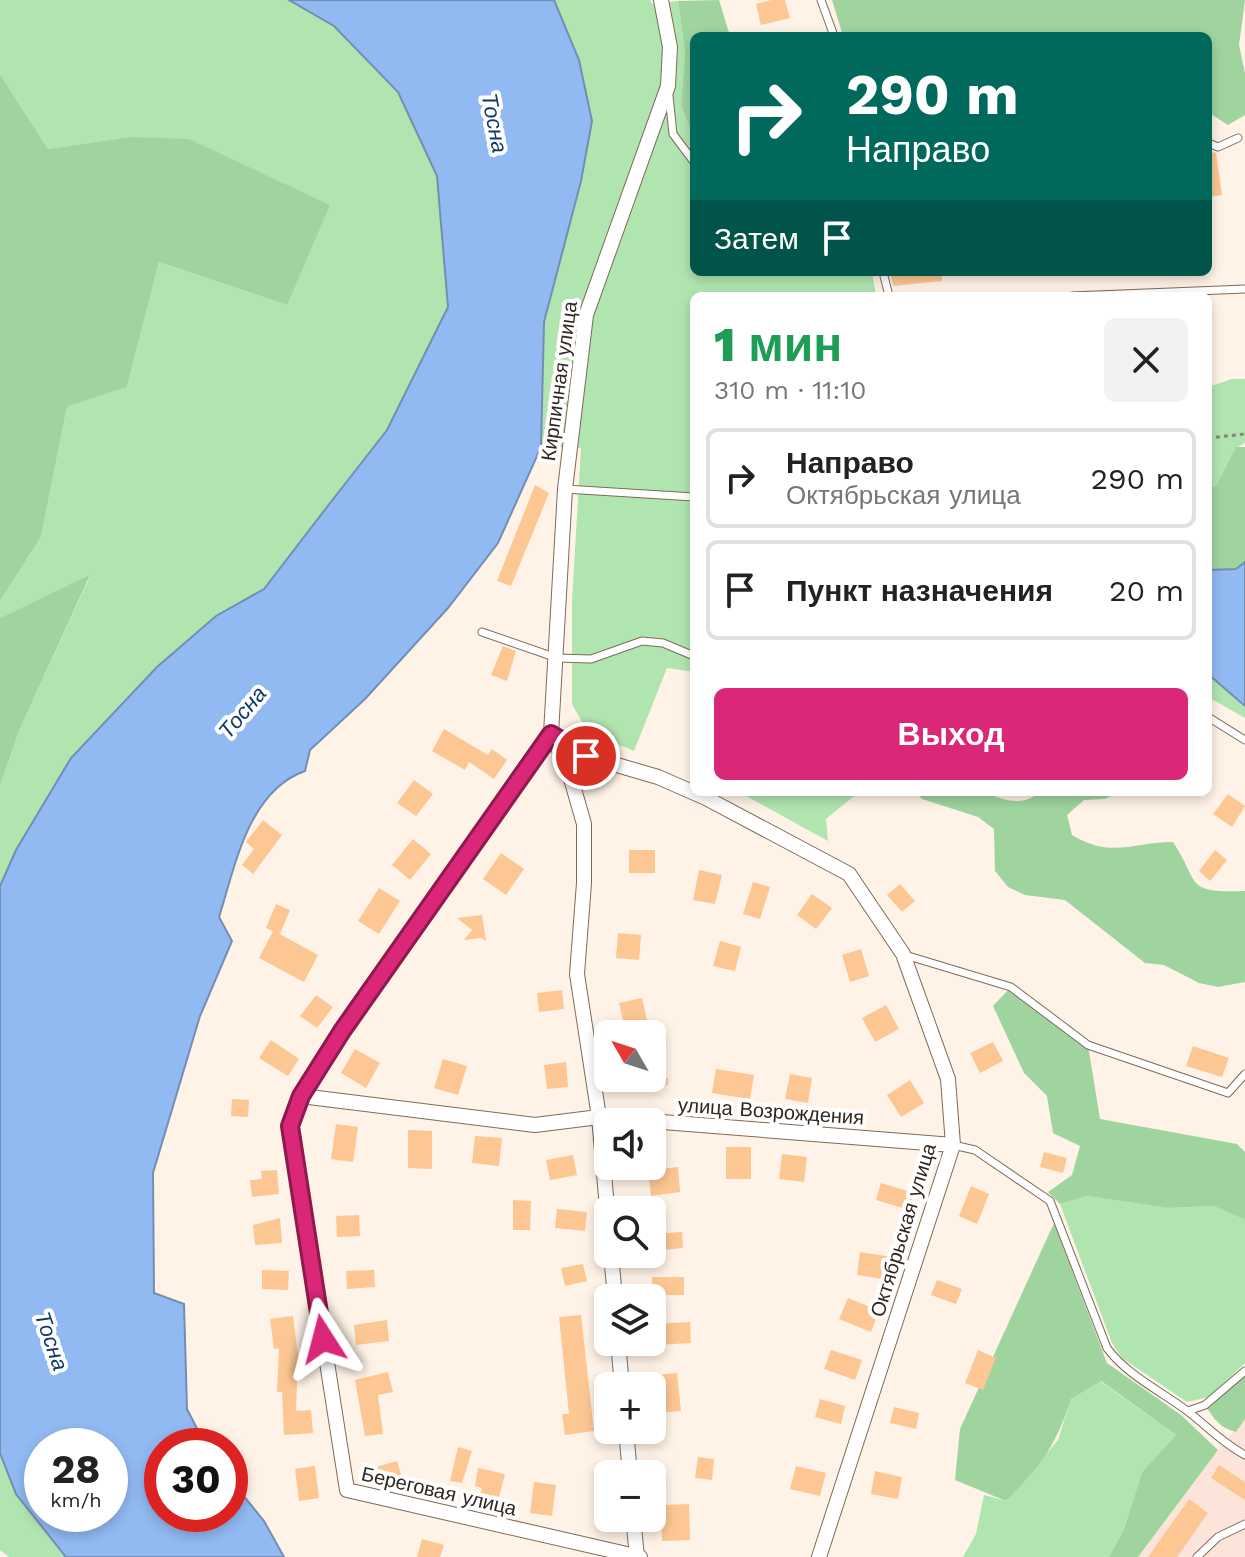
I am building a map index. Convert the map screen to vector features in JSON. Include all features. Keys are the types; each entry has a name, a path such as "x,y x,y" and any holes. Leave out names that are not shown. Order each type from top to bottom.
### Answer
{"street":[{"name":"Кирпичная улица","path":"551,734 565,489 586,315 668,86 670,47 661,0"},
{"name":"Октябрьская улица","path":"551,734 586,756 658,777 690,791"},
{"name":"Береговая улица","path":"551,734 342,1031 301,1096 290,1126 347,1490 638,1557"},
{"path":"551,734 568,768 584,824 584,883 577,974 598,1108"},
{"name":"Октябрьская улица","path":"701,796 849,874 903,954 948,1079 953,1145 819,1557"},
{"name":"улица Возрождения","path":"301,1096 535,1125 594,1118"},
{"name":"улица Возрождения","path":"666,1122 953,1145"},
{"path":"635,1532 638,1557"}],"lane":[{"path":"821,0 833,32"},
{"path":"668,86 673,134 690,157"},
{"path":"1212,145 1218,147 1238,138"},
{"path":"1171,292 1245,289"},
{"path":"565,489 690,497"},
{"path":"482,632 557,658 591,659 642,641 663,643 690,654"},
{"path":"1212,719 1245,740"},
{"path":"903,954 1011,987 1088,1045 1228,1093 1245,1074"},
{"path":"953,1145 975,1150 1050,1201 1107,1348 1119,1364 1188,1411 1224,1444 1245,1455"},
{"path":"1188,1411 1205,1405 1245,1371"},
{"path":"1197,1557 1218,1537 1245,1524"}],"path":[{"path":"1212,438 1245,434"}],"shaded area":[{"path":"1245,1419 1245,1557 1138,1557 1218,1450"}],"green space":[{"path":"0,0 289,0 334,26 398,92 437,176 448,307 387,430 264,589 216,616 157,667 71,758 16,850 0,886 0,786 19,731 90,576 0,618 0,601 41,537 67,407 127,387 159,262 287,305 129,137 48,149 0,74"},
{"path":"554,0 650,0 652,4 678,1 685,52 681,105 690,129 690,276 873,276 875,292 690,292 690,671 667,668 634,751 587,731 572,704 572,601 581,448 541,447 544,322 581,181 579,60"},
{"path":"719,0 729,32 690,32 690,129 681,105 685,52 678,1"},
{"path":"832,0 1245,0 1239,45 1245,73 1245,115 1228,125 1212,115 1212,32 842,32"},
{"path":"0,74 48,149 129,137 189,139 330,205 287,305 159,262 127,387 67,407 41,537 0,601"},
{"path":"1232,379 1245,379 1245,443 1236,448 1216,486 1212,486 1212,386"},
{"path":"1236,447 1245,447 1245,562 1236,569 1212,570 1212,486 1216,486"},
{"path":"90,575 19,731 0,786 0,618"},
{"path":"1212,677 1245,706 1245,718 1212,699"},
{"path":"746,796 854,796 826,819 828,841"},
{"path":"919,796 994,796 1018,801 1034,796 1112,796 1084,800 1067,815 1072,835 1111,848 1173,842 1196,883 1212,890 1245,891 1245,982 1218,987 1199,983 1164,965 1145,963 1065,900 1025,895 1008,887 995,871 994,829 978,817"},
{"path":"1011,987 1088,1045 1100,1119 1237,1144 1245,1152 1245,1220 1214,1206 1168,1208 1087,1196 1060,1204 1048,1192 1072,1175 1080,1146 1053,1133 1047,1096 1024,1073 993,1006"},
{"path":"1087,1196 1168,1208 1214,1206 1245,1220 1245,1363 1209,1397 1187,1402 1122,1358 1112,1343 1060,1204"},
{"path":"1054,1223 1107,1363 1181,1415 1218,1450 1138,1557 1109,1557 1124,1529 1142,1472 1176,1435 1101,1381 1071,1399 1046,1455 1006,1501 955,1480 960,1429"},
{"path":"1245,1371 1245,1419 1236,1432 1218,1422 1205,1405"},
{"path":"1100,1381 1176,1435 1142,1472 1124,1529 1109,1557 963,1557 976,1534 984,1495 1006,1501 1058,1440 1071,1399"},
{"path":"0,1453 16,1494 24,1504 24,1532 46,1532 66,1557 9,1557 0,1550"}],"water":[{"name":"Тосна","path":"289,0 554,0 579,60 592,121 581,181 544,322 541,447 498,543 448,608 365,699 310,750 305,771 286,781 270,795 257,813 238,854 219,917 232,941 200,1016 153,1173 154,1293 184,1304 187,1409 197,1428 144,1428 144,1532 248,1532 248,1501 264,1521 284,1557 66,1557 46,1532 128,1532 128,1428 24,1428 24,1504 16,1494 0,1453 0,886 16,850 71,758 157,667 216,616 264,589 387,430 448,307 437,176 398,92 334,26"},
{"path":"1245,562 1245,706 1212,677 1212,570 1236,569"}],"building":[{"path":"785,0 790,18 761,25 756,4"},
{"path":"1212,152 1216,153 1222,195 1212,196"},
{"path":"891,276 942,276 942,281 893,286"},
{"path":"535,485 549,493 511,586 497,581"},
{"path":"503,646 516,651 507,681 491,675"},
{"path":"444,729 488,755 492,749 507,760 494,779 469,762 465,770 432,751"},
{"path":"414,780 433,794 416,816 397,803"},
{"path":"1228,794 1245,806 1232,827 1213,814"},
{"path":"263,820 282,835 253,874 242,865 254,849 246,842"},
{"path":"413,839 431,854 410,880 392,865"},
{"path":"629,850 655,850 655,873 629,873"},
{"path":"1215,850 1227,860 1210,881 1199,871"},
{"path":"501,853 524,869 506,895 483,879"},
{"path":"699,870 722,875 715,904 693,900"},
{"path":"753,882 770,887 760,919 743,914"},
{"path":"900,884 915,901 902,912 887,895"},
{"path":"379,888 400,901 379,934 358,921"},
{"path":"812,894 832,908 816,929 797,915"},
{"path":"276,904 290,910 280,934 276,932 318,955 304,982 259,958 273,931 266,928"},
{"path":"482,915 486,941 481,938 464,940 472,930 457,918"},
{"path":"618,933 641,935 639,960 616,958"},
{"path":"720,941 741,947 735,971 713,966"},
{"path":"861,949 869,976 850,982 842,955"},
{"path":"562,990 564,1009 539,1012 537,993"},
{"path":"316,995 333,1007 317,1028 300,1016"},
{"path":"642,998 647,1020 623,1020 619,1003"},
{"path":"886,1005 899,1029 875,1042 862,1018"},
{"path":"271,1040 299,1059 288,1076 259,1058"},
{"path":"993,1042 1003,1061 980,1073 970,1053"},
{"path":"1193,1046 1229,1058 1222,1077 1186,1066"},
{"path":"355,1049 380,1063 366,1088 341,1073"},
{"path":"443,1059 467,1066 458,1095 434,1088"},
{"path":"566,1062 568,1087 547,1089 544,1065"},
{"path":"716,1069 754,1075 750,1099 712,1093"},
{"path":"790,1074 812,1078 808,1103 785,1099"},
{"path":"910,1080 924,1103 901,1117 887,1095"},
{"path":"232,1099 249,1100 248,1117 231,1116"},
{"path":"336,1124 358,1127 353,1162 331,1159"},
{"path":"408,1130 432,1131 432,1169 408,1168"},
{"path":"475,1136 502,1138 499,1166 472,1163"},
{"path":"726,1147 751,1147 751,1179 726,1179"},
{"path":"1044,1152 1067,1158 1063,1173 1040,1167"},
{"path":"782,1154 807,1157 804,1182 779,1179"},
{"path":"573,1155 577,1175 550,1180 546,1160"},
{"path":"678,1167 680,1192 651,1196 649,1180 666,1180 666,1168"},
{"path":"277,1170 279,1194 252,1197 250,1180 262,1179 261,1171"},
{"path":"881,1183 914,1193 909,1210 876,1200"},
{"path":"971,1186 989,1194 977,1224 959,1216"},
{"path":"513,1200 531,1201 530,1230 513,1230"},
{"path":"557,1209 587,1212 585,1231 555,1228"},
{"path":"359,1215 360,1236 337,1237 336,1216"},
{"path":"280,1218 282,1243 255,1245 253,1225"},
{"path":"682,1232 683,1248 666,1250 666,1233"},
{"path":"860,1252 892,1257 888,1280 857,1275"},
{"path":"583,1264 587,1281 565,1286 561,1268"},
{"path":"262,1270 289,1271 288,1290 262,1289"},
{"path":"374,1270 375,1287 347,1289 346,1271"},
{"path":"652,1277 684,1277 684,1295 666,1295 666,1284 652,1284"},
{"path":"937,1280 962,1289 956,1304 931,1295"},
{"path":"848,1298 879,1311 871,1332 839,1319"},
{"path":"581,1315 594,1431 565,1435 562,1414 569,1414 559,1317"},
{"path":"293,1316 298,1356 296,1411 311,1410 313,1433 284,1435 282,1392 277,1392 279,1348 274,1349 270,1319"},
{"path":"387,1320 389,1341 356,1345 354,1325"},
{"path":"690,1322 691,1343 666,1344 666,1323"},
{"path":"831,1350 862,1360 855,1380 824,1369"},
{"path":"978,1350 996,1358 983,1390 965,1383"},
{"path":"388,1372 393,1392 378,1395 383,1434 365,1436 355,1380"},
{"path":"677,1373 681,1411 666,1412 666,1374"},
{"path":"820,1399 845,1406 841,1424 815,1417"},
{"path":"894,1407 919,1413 916,1429 890,1423"},
{"path":"458,1447 472,1451 462,1483 450,1481"},
{"path":"698,1457 714,1459 712,1480 695,1478"},
{"path":"397,1461 402,1478 373,1486 369,1469"},
{"path":"1219,1465 1245,1482 1245,1500 1211,1478"},
{"path":"315,1466 319,1498 299,1501 295,1469"},
{"path":"796,1466 826,1473 820,1496 790,1489"},
{"path":"478,1468 505,1474 497,1505 479,1500 482,1488 475,1486"},
{"path":"875,1471 902,1477 898,1499 871,1494"},
{"path":"534,1482 556,1485 552,1516 530,1513"},
{"path":"1189,1499 1208,1513 1177,1557 1148,1557"},
{"path":"689,1504 690,1540 662,1541 662,1532 666,1532 666,1505"},
{"path":"422,1539 444,1545 440,1557 417,1557"}],"route":[{"path":"323,1339 290,1126 301,1096 342,1031 551,734 586,756"}]}
